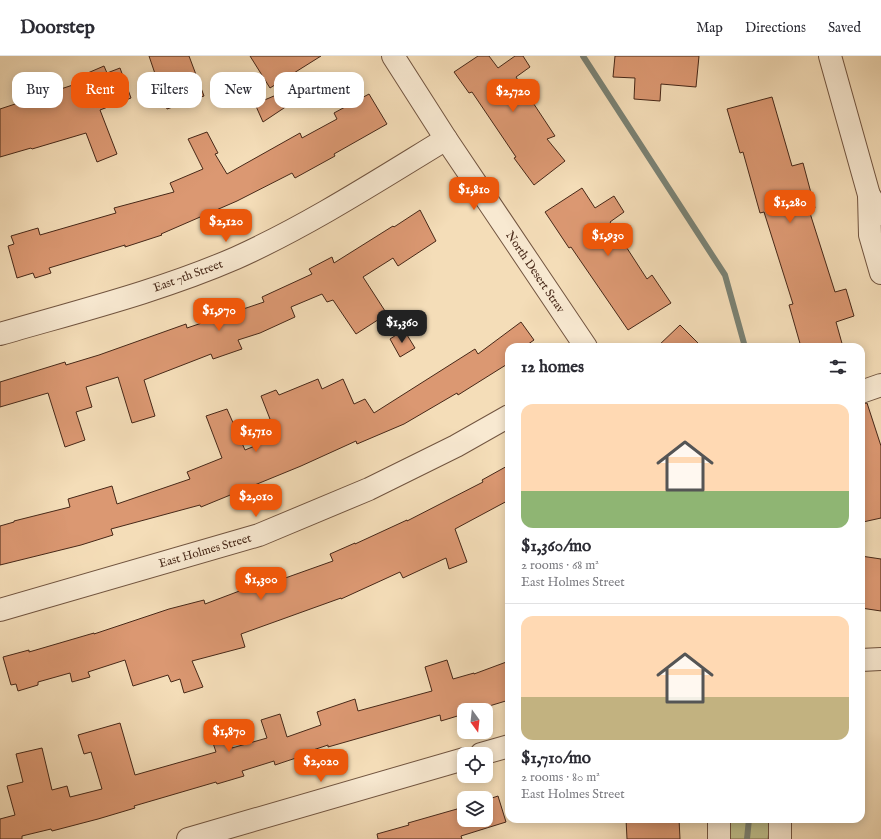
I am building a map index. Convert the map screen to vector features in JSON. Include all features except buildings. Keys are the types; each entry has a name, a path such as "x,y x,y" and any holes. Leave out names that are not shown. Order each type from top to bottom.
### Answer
{"street":[{"name":"North Desert Strav","path":"393,56 446,139 583,343"},
{"path":"830,56 869,195 870,235 881,273"},
{"name":"East 7th Street","path":"0,334 157,288 235,258 312,220 446,139"},
{"path":"869,195 881,214"},
{"path":"865,390 881,384"},
{"name":"East Holmes Street","path":"0,610 259,535 369,489 456,446 505,418"},
{"path":"865,660 881,659"},
{"path":"493,751 505,747"},
{"path":"188,839 457,761"},
{"path":"719,839 720,823"},
{"path":"780,823 780,839"}],"green space":[{"path":"730,823 770,823 768,839 728,839"}],"waterway":[{"path":"583,56 725,275 744,343"},
{"path":"747,839 749,823"}]}
